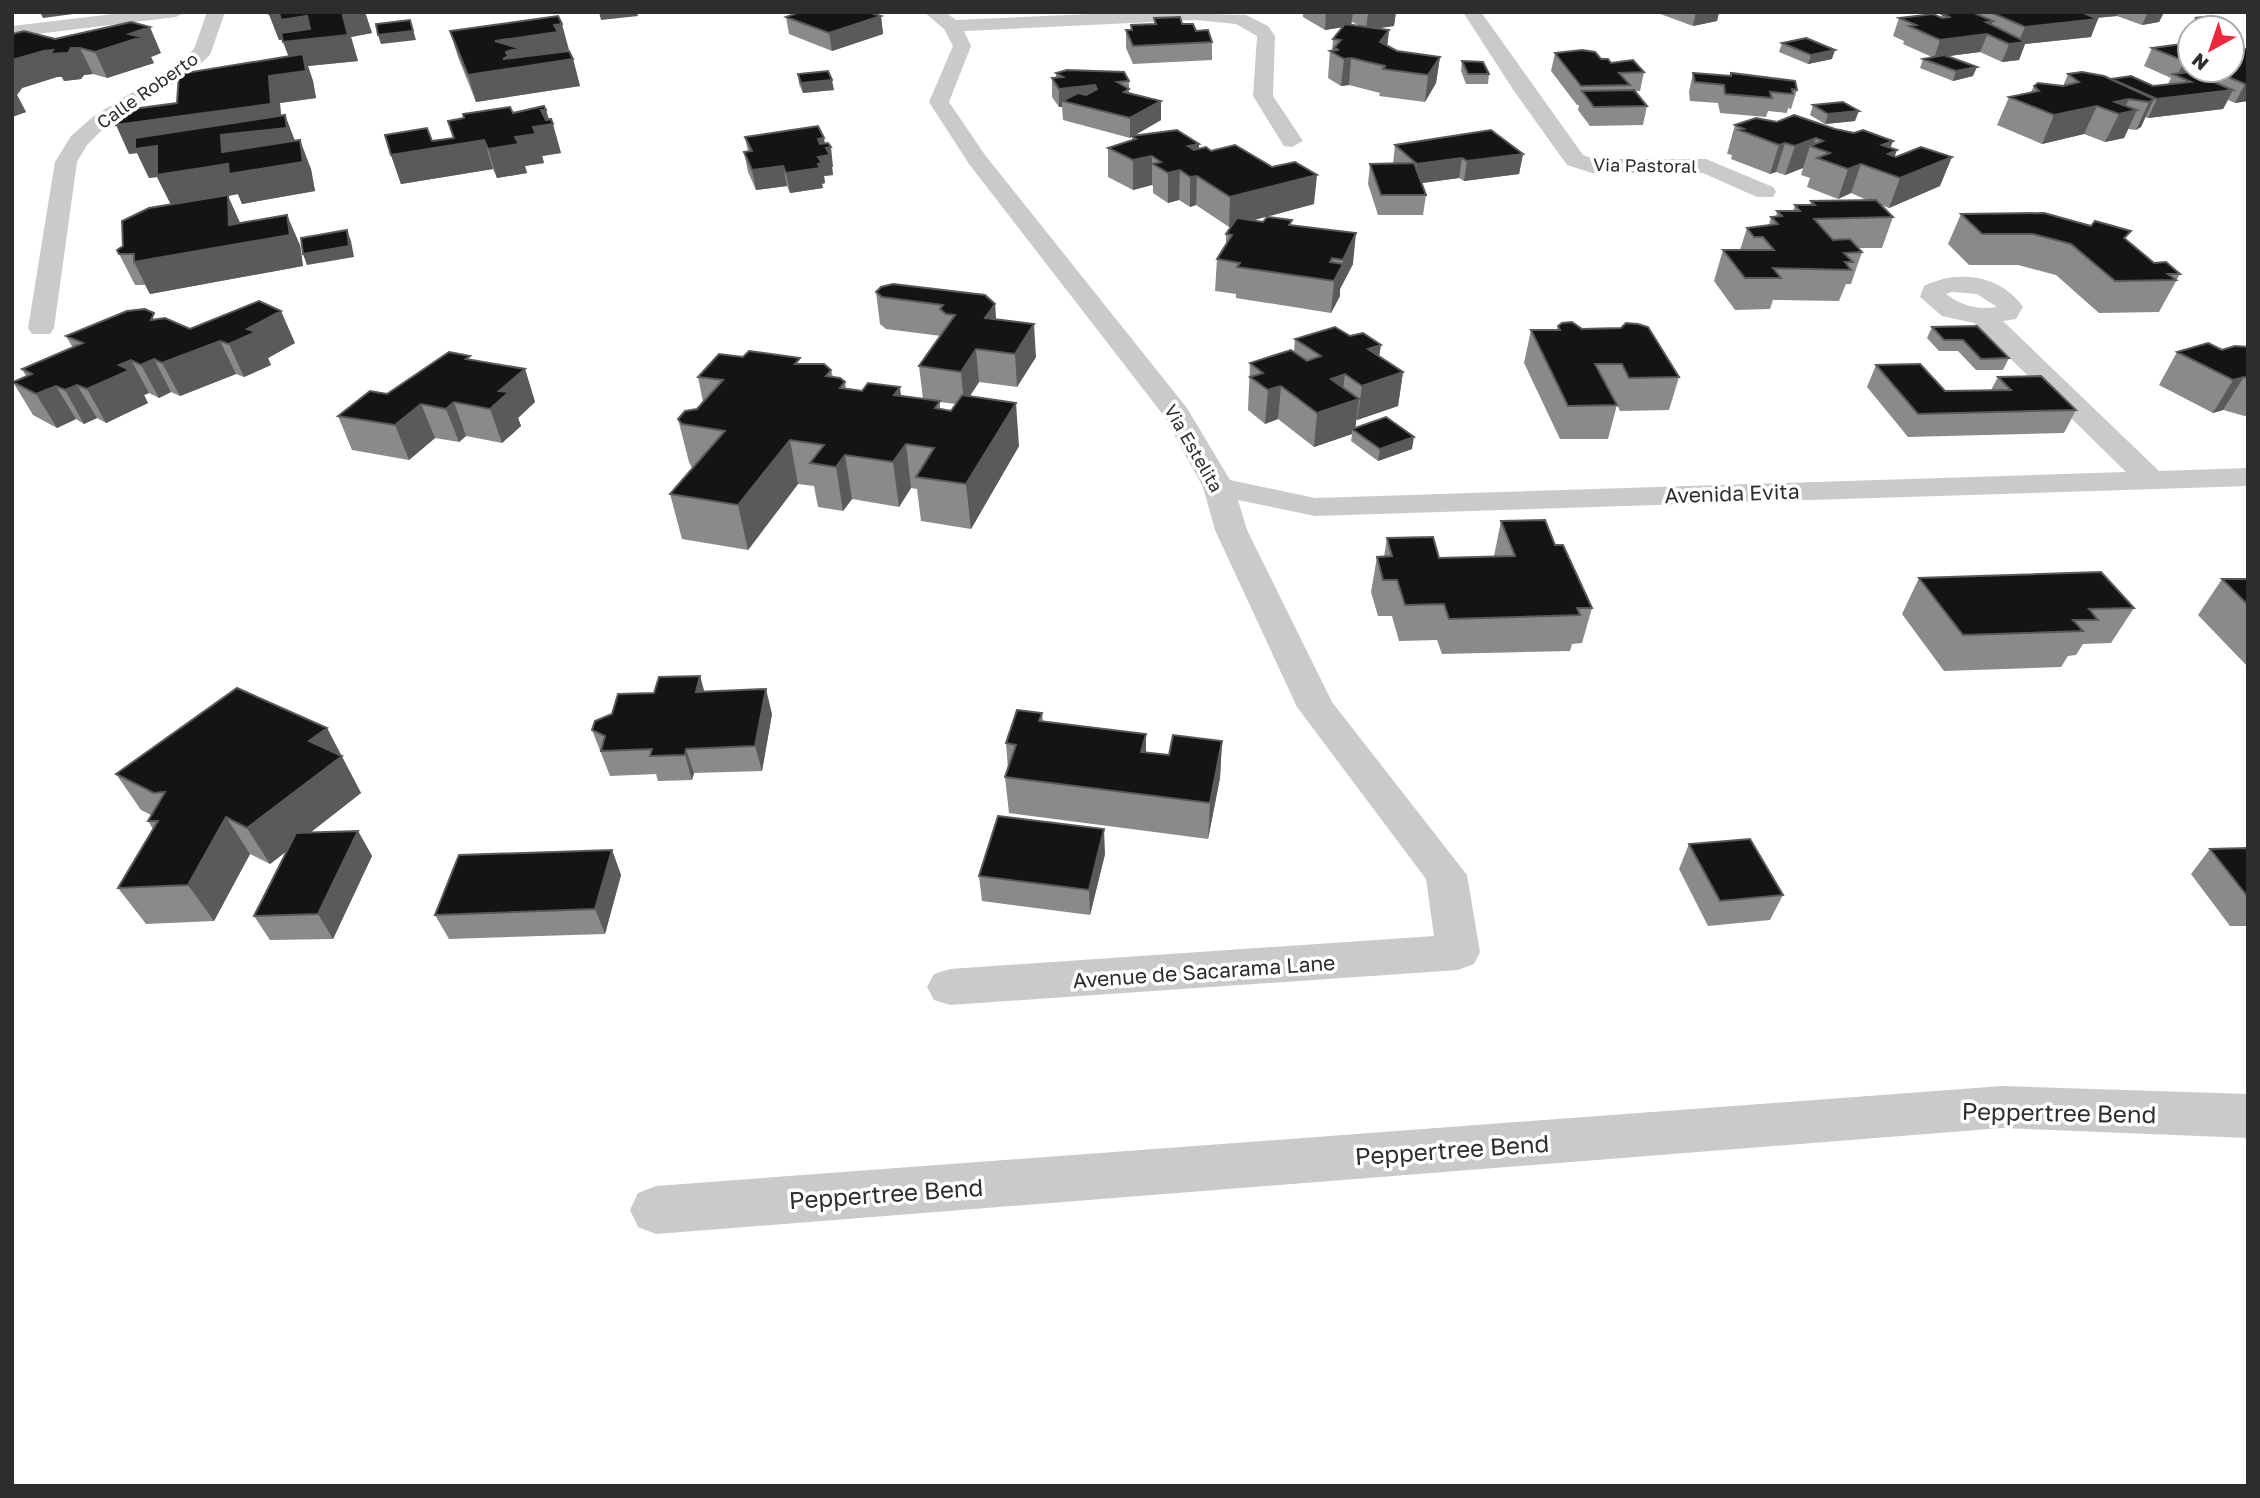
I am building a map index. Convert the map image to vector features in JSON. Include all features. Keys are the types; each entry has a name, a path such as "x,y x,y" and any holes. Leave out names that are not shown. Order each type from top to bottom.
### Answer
{"street":[{"path":"12,32 176,12"},
{"name":"Calle Roberto","path":"41,328 61,210 66,162 79,141 101,120 182,70 203,51 216,12"},
{"name":"Via Pastoral","path":"1472,12 1524,91 1575,160 1592,166 1706,166 1765,192"},
{"path":"943,19 1165,15 1224,16 1240,19 1262,30 1266,36 1263,96 1293,141"},
{"name":"Via Estelita","path":"943,19 962,46 939,102 977,159 1177,414 1219,487 1231,530 1316,707 1446,875 1458,952"},
{"path":"1983,317 2067,395 2151,480"},
{"name":"Avenida Evita","path":"1219,487 1315,507 2248,477"},
{"name":"Avenue de Sacarama Lane","path":"950,987 1458,952"},
{"name":"Peppertree Bend","path":"656,1210 2002,1107 2248,1116"}],"building":[{"path":"268,12 342,12 348,35 283,42 281,33 310,29 307,16 281,20 279,13"},
{"path":"800,12 868,12 881,16 829,33 786,17"},
{"path":"1972,12 1993,21 1986,22 2026,42 2009,44 1987,34 1940,40 1909,26 1916,25 1899,18 1933,14 1942,18 1949,17 1942,14"},
{"path":"1990,12 2081,12 2098,19 2025,27"},
{"path":"558,16 562,24 554,25 558,32 495,41 518,48 506,52 508,56 503,59 569,51 573,59 468,75 450,31"},
{"path":"1180,17 1182,24 1193,24 1196,31 1208,30 1212,42 1133,46 1126,30 1132,30 1131,25 1156,24 1154,18"},
{"path":"410,20 413,31 378,35 376,24"},
{"path":"131,22 150,27 129,34 142,37 95,52 71,48 68,53 50,54 53,50 44,51 12,60 12,34 24,31 55,39"},
{"path":"1345,24 1389,30 1380,42 1397,51 1440,57 1428,75 1383,69 1385,66 1351,58 1344,59 1330,51 1339,50 1334,48 1341,40 1333,39"},
{"path":"1806,38 1835,50 1811,55 1782,43"},
{"path":"2176,45 2176,58 2152,48"},
{"path":"2246,49 2248,50 2246,84"},
{"path":"1582,50 1595,52 1601,59 1608,59 1611,63 1633,60 1644,72 1619,73 1630,85 1581,86 1555,53"},
{"path":"303,54 306,71 269,76 271,104 116,125 118,111 177,103 179,74"},
{"path":"1944,55 1977,67 1956,71 1923,59"},
{"path":"1462,61 1483,62 1489,74 1468,74"},
{"path":"1067,70 1124,72 1129,81 1117,82 1129,89 1124,92 1161,101 1130,118 1062,101 1078,93 1086,95 1097,89 1095,85 1059,89 1052,78 1063,77 1056,73"},
{"path":"828,71 832,80 801,83 798,74"},
{"path":"2082,72 2104,76 2154,99 2149,102 2129,99 2115,102 2137,110 2119,114 2097,106 2054,115 2009,97 2039,91 2034,86 2038,83 2063,86 2079,82 2068,74"},
{"path":"1693,73 1731,76 1731,73 1795,81 1797,90 1792,89 1793,94 1770,92 1772,98 1725,94 1724,85 1695,82"},
{"path":"2131,76 2153,86 2219,84 2233,90 2157,99 2111,79"},
{"path":"1634,90 1647,106 1594,107 1582,91"},
{"path":"1843,102 1859,111 1828,114 1813,105"},
{"path":"544,106 546,110 541,110 546,120 551,119 553,124 533,127 536,134 515,137 519,144 488,149 484,140 391,155 385,135 427,128 432,141 454,138 448,121 464,118 463,114 510,107 513,113"},
{"path":"285,115 287,128 221,135 222,152 300,140 303,162 229,174 228,164 157,175 157,146 135,149 135,138"},
{"path":"1794,115 1835,129 1854,133 1863,130 1893,141 1882,145 1897,150 1888,154 1896,157 1921,147 1952,157 1900,178 1861,164 1848,169 1817,158 1830,153 1810,146 1823,141 1816,138 1795,146 1785,143 1779,145 1739,130 1744,129 1735,125 1756,118 1777,122"},
{"path":"818,126 824,138 818,139 820,144 828,143 831,147 826,148 830,155 818,157 822,163 818,164 820,168 786,173 783,166 752,170 744,152 752,151 745,137"},
{"path":"1177,130 1199,144 1188,146 1194,150 1206,147 1211,151 1235,145 1272,167 1295,162 1317,175 1230,197 1197,176 1190,177 1180,170 1168,173 1153,164 1161,162 1152,156 1133,160 1108,148 1136,139 1132,136"},
{"path":"1491,130 1523,154 1417,164 1395,145"},
{"path":"1414,163 1426,195 1381,195 1370,164"},
{"path":"228,195 229,225 287,215 290,235 134,262 134,254 119,254 117,250 123,246 122,221 149,208"},
{"path":"1876,200 1893,217 1814,219 1833,240 1850,239 1862,252 1844,253 1853,262 1845,262 1851,270 1773,268 1781,278 1745,278 1723,250 1774,250 1763,237 1754,237 1747,228 1778,224 1771,217 1782,216 1777,211 1800,211 1795,205 1815,205 1811,201"},
{"path":"2044,213 2091,226 2095,221 2131,231 2124,238 2154,263 2166,262 2180,274 2168,274 2176,280 2115,281 2071,244 2033,234 1982,234 1961,214"},
{"path":"1267,217 1292,220 1289,225 1356,233 1343,260 1332,258 1330,262 1343,264 1334,281 1237,267 1240,263 1217,259 1232,235 1226,234 1237,218 1263,222"},
{"path":"347,230 349,246 303,254 301,238"},
{"path":"893,284 985,295 995,304 985,318 1034,324 1015,354 976,349 961,372 919,366 955,315 946,314 940,309 943,305 882,297 876,292 881,287"},
{"path":"259,301 281,311 247,329 256,332 229,344 220,341 162,363 154,359 141,365 131,360 119,365 130,370 87,389 77,385 65,390 56,386 36,394 13,382 32,374 22,369 83,343 66,336 127,311 145,309 154,313 151,320 165,318 190,329"},
{"path":"1572,322 1582,329 1621,328 1626,323 1648,327 1679,377 1629,378 1622,364 1595,364 1617,405 1568,406 1531,330 1560,330 1558,326 1562,323"},
{"path":"1977,326 2009,358 1981,359 1963,340 1944,340 1932,327"},
{"path":"1335,327 1350,336 1363,333 1381,345 1368,349 1403,372 1362,386 1345,374 1331,379 1359,399 1317,413 1281,386 1268,390 1250,377 1263,373 1250,363 1291,350 1307,361 1321,356 1295,339"},
{"path":"2208,343 2222,350 2235,346 2248,347 2248,378 2233,380 2177,352"},
{"path":"749,351 800,358 795,364 824,364 831,370 826,376 840,378 845,382 840,388 862,391 868,383 900,387 894,395 940,401 935,408 951,411 962,395 1016,403 966,484 916,477 934,448 906,444 893,462 845,455 836,467 810,463 824,445 790,440 738,505 670,494 725,431 682,424 678,419 685,411 697,409 723,380 698,377 719,354 743,357"},
{"path":"449,352 470,356 466,359 525,369 499,391 509,392 490,409 454,402 446,409 421,404 395,425 338,416 370,391 387,394"},
{"path":"1920,364 1945,391 2011,390 1998,377 2041,376 2076,410 1918,414 1876,365"},
{"path":"1386,417 1414,437 1380,449 1352,429"},
{"path":"1545,520 1555,545 1563,545 1592,608 1577,608 1580,615 1449,619 1444,604 1405,605 1397,580 1383,580 1377,557 1392,556 1387,538 1433,537 1439,558 1515,556 1501,521"},
{"path":"2101,572 2134,608 2089,609 2098,620 2073,620 2083,631 1963,635 1919,578"},
{"path":"2222,579 2248,579 2248,605"},
{"path":"700,676 696,692 766,689 755,746 686,749 685,755 650,756 652,749 601,751 605,736 592,730 595,721 612,714 618,694 654,693 659,677"},
{"path":"237,688 327,728 309,741 342,756 247,828 226,817 188,885 118,888 158,821 148,821 165,792 154,793 116,774"},
{"path":"1017,710 1042,713 1039,721 1146,734 1141,752 1169,755 1173,735 1222,741 1210,803 1005,777 1016,745 1006,743"},
{"path":"998,816 1104,829 1089,890 979,876"},
{"path":"358,831 318,914 254,916 296,833"},
{"path":"1750,839 1783,895 1720,901 1689,844"},
{"path":"2248,848 2248,897 2210,849"},
{"path":"612,850 595,909 435,915 459,855"}]}
